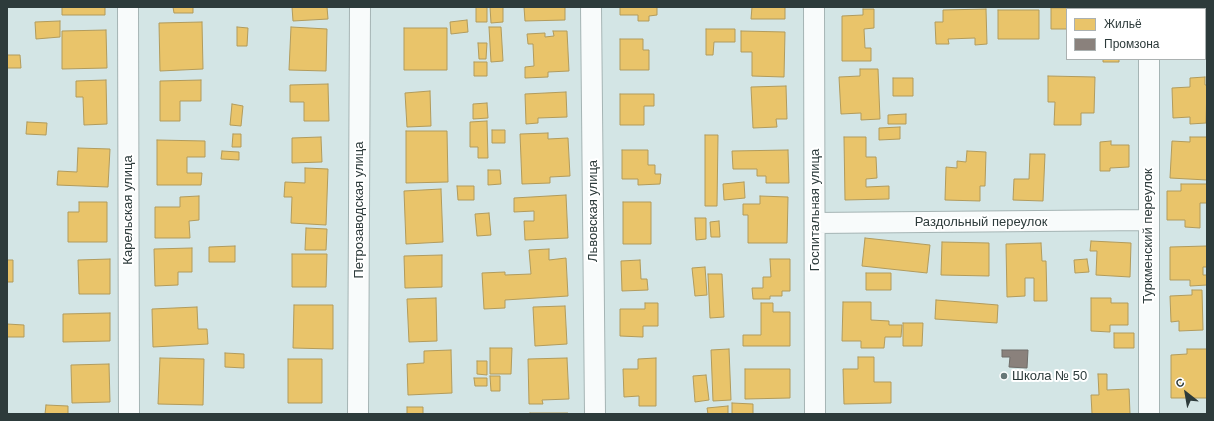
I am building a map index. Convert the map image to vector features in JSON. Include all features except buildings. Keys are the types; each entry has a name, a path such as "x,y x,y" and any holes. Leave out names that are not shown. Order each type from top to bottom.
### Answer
{"street":[{"name":"Карельская улица","path":"128,7 129,414"},
{"name":"Петрозаводская улица","path":"358,414 360,7"},
{"name":"Львовская улица","path":"591,7 594,414"},
{"name":"Госпитальная улица","path":"814,7 815,414"},
{"name":"Туркменский переулок","path":"1149,60 1149,414"},
{"name":"Раздольный переулок","path":"815,223 1148,220"}],"place":[{"name":"Школа № 50","path":"1004,376"}]}
